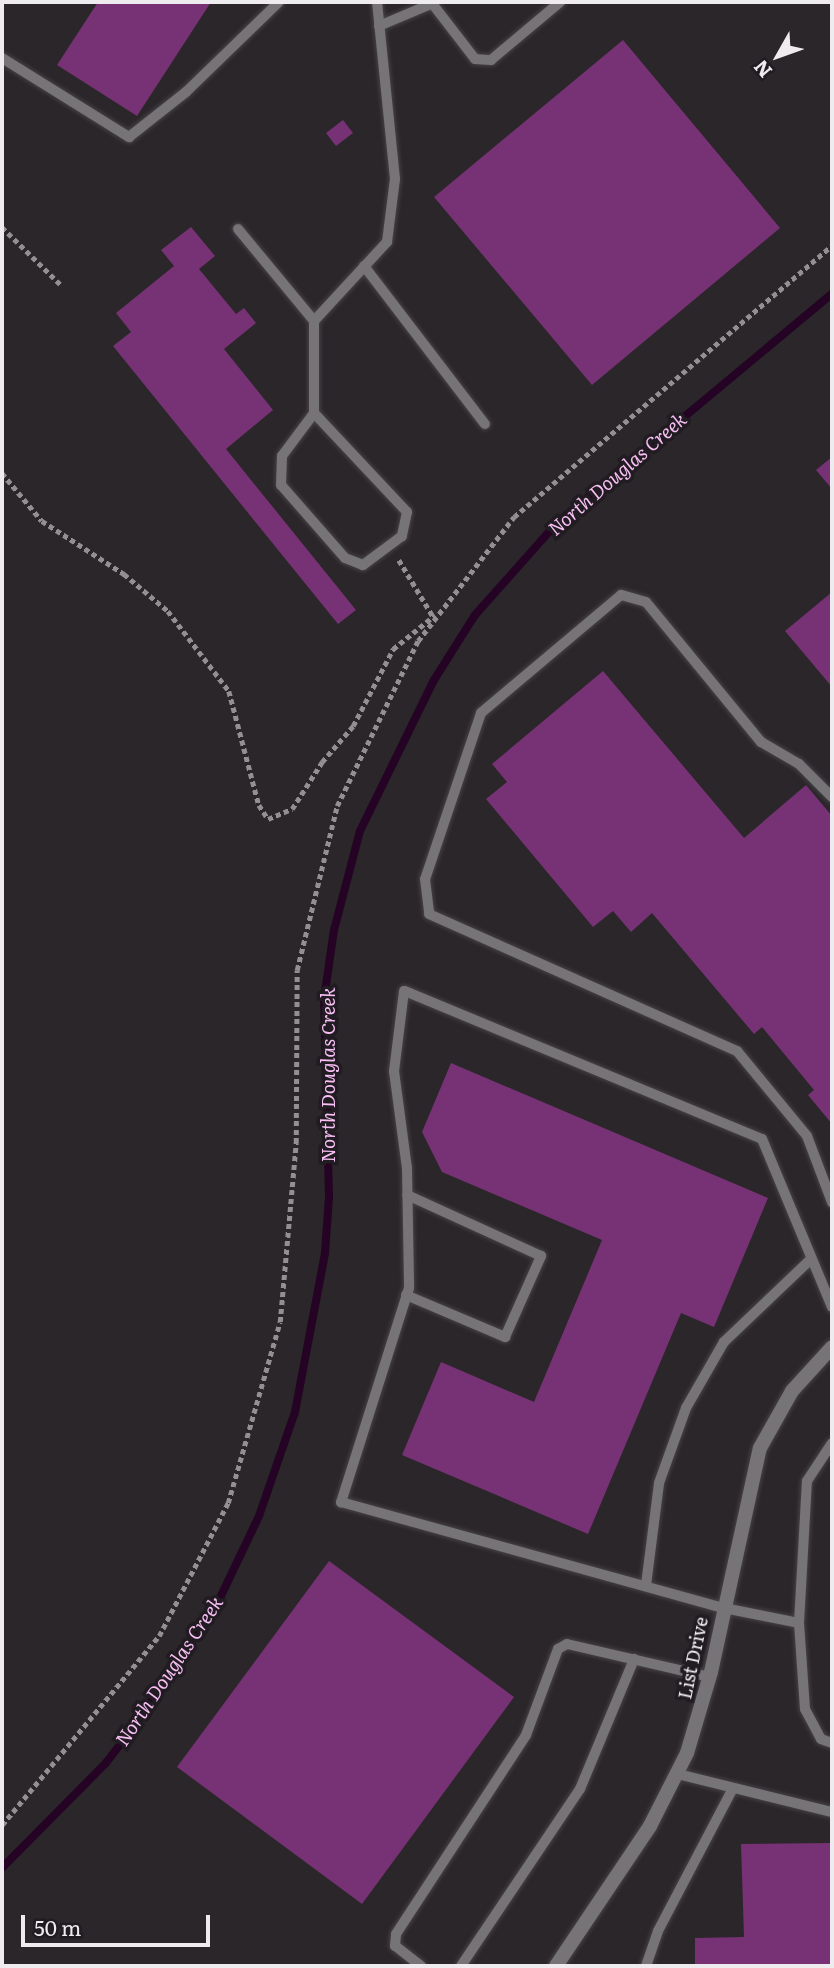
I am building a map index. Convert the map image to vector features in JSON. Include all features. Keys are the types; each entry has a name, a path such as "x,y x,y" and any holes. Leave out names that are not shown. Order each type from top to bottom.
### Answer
{"street":[{"name":"List Drive","path":"556,1966 627,1863 678,1774 710,1677 760,1448 792,1391 832,1347"}],"lane":[{"path":"2,58 129,137 186,92 279,2"},
{"path":"314,321 387,242 395,179 377,2"},
{"path":"379,26 431,3 475,59 491,60 560,2"},
{"path":"238,229 314,321 314,413 282,456 281,485 345,558 363,565 402,536 407,512 314,413"},
{"path":"364,266 485,424"},
{"path":"832,797 799,764 761,741 646,602 621,594 481,713 425,879 429,914 737,1051 807,1136 832,1202"},
{"path":"799,1623 724,1608 341,1502 406,1295 407,1195 394,1071 404,991 762,1139 810,1260 832,1307"},
{"path":"406,1295 505,1337 541,1256 407,1195"},
{"path":"646,1585 659,1483 686,1408 724,1342 810,1260"},
{"path":"832,1443 807,1481 799,1623 805,1709 821,1739 832,1743"},
{"path":"421,1966 395,1946 396,1934 526,1735 558,1649 567,1644 710,1677"},
{"path":"461,1966 580,1789 634,1659"},
{"path":"678,1774 832,1812"},
{"path":"646,1966 658,1930 733,1788"}],"path":[{"path":"2,229 62,286"},
{"path":"2,473 42,521 124,574 167,611 183,631 229,691 259,805 268,819 292,809 322,762 353,726 393,649 442,610 514,517 832,245"},
{"path":"390,545 434,618"},
{"path":"2,1825 159,1636 228,1503 280,1322 296,1143 297,970 337,806 418,641 434,618"}],"building":[{"path":"98,2 211,2 137,116 57,65"},
{"path":"623,40 780,228 592,385 434,197"},
{"path":"343,120 353,133 336,146 326,133"},
{"path":"191,227 215,256 199,269 236,314 244,308 256,323 224,349 273,410 226,449 356,610 338,624 113,346 131,332 116,313 174,266 161,250"},
{"path":"832,457 832,489 816,470"},
{"path":"832,592 832,687 785,631"},
{"path":"603,671 744,838 806,785 832,816 832,1124 808,1095 814,1090 762,1027 754,1034 652,913 631,932 613,911 593,927 486,799 507,782 492,764"},
{"path":"451,1063 768,1198 714,1327 681,1313 588,1534 402,1455 441,1362 534,1402 602,1240 442,1172 422,1132"},
{"path":"329,1561 514,1697 362,1904 177,1767"},
{"path":"832,1843 832,1966 695,1966 695,1938 744,1937 741,1844"}],"waterway":[{"name":"North Douglas Creek","path":"2,1868 106,1763 140,1718 219,1600 259,1516 295,1412 325,1253 329,1197 324,999 334,930 360,831 434,680 475,615 558,522 832,294"}]}
